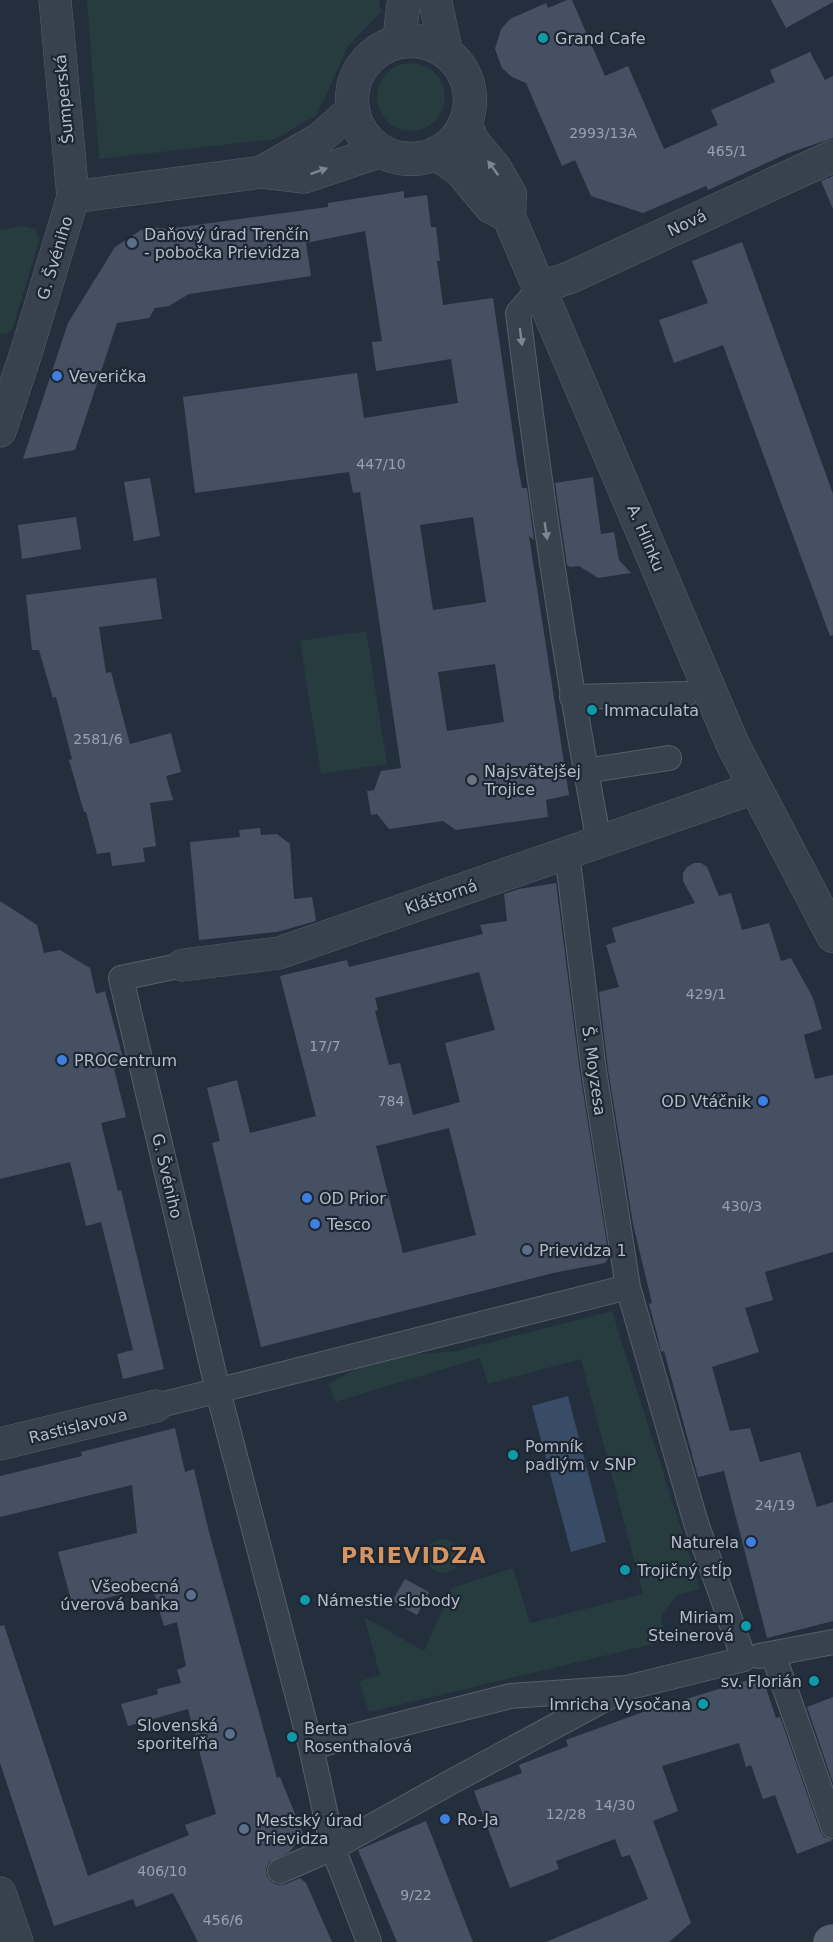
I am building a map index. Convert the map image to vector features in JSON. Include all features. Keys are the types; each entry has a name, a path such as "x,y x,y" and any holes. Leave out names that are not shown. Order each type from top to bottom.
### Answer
{"street":[{"name":"Šumperská","path":"55,0 73,197"},
{"path":"399,42 404,0"},
{"path":"435,0 446,52"},
{"path":"399,42 424,42 446,52 462,70 468,84 470,108 465,123 452,142 436,153 411,159 399,158 381,151 370,143 356,122 353,109 354,84 362,66 381,49 399,42"},
{"name":"G. Švéniho","path":"262,172 319,139 353,109"},
{"name":"A. Hlinku","path":"465,123 473,142 495,168 510,194 510,217 733,745 833,936"},
{"name":"G. Švéniho","path":"0,432 73,197 262,172 304,177 381,151"},
{"path":"436,153 461,171 491,207 510,217"},
{"name":"Nová","path":"540,288 571,277 833,156"},
{"path":"540,288 518,313 538,478 572,697 598,842"},
{"path":"572,697 686,694"},
{"path":"585,771 669,758"},
{"name":"Kláštorná","path":"121,978 183,965 279,953 754,788"},
{"name":"Š. Moyzesa","path":"567,853 594,1071 628,1287"},
{"name":"G. Švéniho","path":"121,978 216,1383"},
{"path":"156,1406 216,1383 628,1287 696,1523 744,1659"},
{"path":"216,1383 312,1747 333,1848 369,1942"},
{"name":"Rastislavova","path":"0,1444 156,1406"},
{"path":"312,1747 510,1696 626,1688 744,1659 833,1642"},
{"path":"773,1654 833,1827"},
{"path":"280,1871 333,1848 626,1688"},
{"path":"0,1893 17,1942"}],"green space":[{"path":"87,0 379,0 381,12 348,46 317,115 275,139 99,159"},
{"path":"404,63 418,63 430,68 440,78 445,97 440,116 430,126 418,131 404,131 392,126 382,116 377,104 377,90 382,78 392,68"},
{"path":"22,226 35,229 39,241 12,330 0,334 0,230"},
{"path":"366,631 387,764 321,774 300,641"},
{"path":"612,1311 700,1589 677,1595 661,1615 666,1641 369,1712 359,1681 380,1675 364,1617 424,1651 452,1588 513,1568 530,1623 643,1594 581,1359 488,1384 480,1358 335,1402 329,1383 380,1357 457,1351"},
{"path":"443,1539 455,1544 460,1556 455,1568 443,1573 431,1568 426,1556 431,1544"}],"water":[{"path":"568,1396 606,1542 571,1552 532,1406"}],"building":[{"path":"572,0 605,76 628,66 664,149 718,125 711,110 775,82 770,70 810,52 825,80 833,76 833,138 786,154 708,190 706,186 643,213 591,196 575,160 562,166 526,83 512,77 502,68 495,49 501,29 510,19 546,3 548,8"},
{"path":"771,0 833,0 833,2 786,28"},
{"path":"833,176 833,209 821,181"},
{"path":"404,191 404,198 427,195 431,227 436,227 440,261 437,261 443,305 493,298 517,461 522,488 527,488 534,540 529,536 569,795 546,800 548,817 456,830 443,821 389,829 377,814 371,815 367,791 374,790 381,771 401,768 360,492 353,493 349,472 195,493 183,397 357,373 364,418 458,403 451,359 376,371 372,342 382,341 365,231 306,243 311,276 189,294 169,306 155,308 149,318 117,323 75,450 23,459 68,323 115,247 141,230 151,227 167,229 328,207 328,203","holes":["473,517 486,602 433,610 420,525","495,664 504,722 447,731 438,672"]},
{"path":"742,242 833,494 833,635 830,636 723,345 674,363 659,320 708,303 692,261"},
{"path":"593,477 601,534 614,532 619,560 631,573 598,578 579,566 567,565 555,483"},
{"path":"150,478 160,536 134,541 124,482"},
{"path":"76,517 81,549 22,559 18,525"},
{"path":"156,578 162,619 99,627 106,673 111,672 130,744 171,733 181,772 166,776 173,800 150,803 156,846 143,848 145,862 112,866 110,852 97,854 69,760 72,759 56,697 53,698 39,650 32,650 26,595"},
{"path":"260,828 261,835 277,834 290,844 294,899 312,897 316,921 277,932 199,940 190,842 240,837 239,830"},
{"path":"694,863 701,863 707,867 719,896 731,893 742,930 769,923 781,961 791,958 813,998 822,1029 804,1035 815,1079 833,1075 833,1252 765,1272 773,1300 745,1308 759,1352 712,1367 730,1431 750,1428 760,1462 800,1452 817,1507 833,1502 833,1621 767,1638 724,1471 698,1477 664,1351 661,1352 633,1224 608,1069 599,992 619,987 606,945 616,942 612,928 695,903 683,881 683,873"},
{"path":"556,883 580,1073 609,1257 605,1263 553,1273 261,1347 212,1143 220,1141 207,1088 237,1080 250,1133 316,1116 280,976 347,960 349,967 483,934 480,925 507,921 504,894","holes":["479,972 495,1030 445,1043 460,1102 413,1115 400,1063 389,1065 375,1011 378,1010 375,998","449,1128 476,1235 403,1253 376,1146"]},
{"name":"PROCentrum","path":"0,901 37,925 44,953 60,950 90,968 96,994 105,991 125,1066 114,1069 126,1117 101,1123 118,1191 121,1190 164,1369 123,1379 117,1354 133,1350 101,1222 86,1226 70,1162 0,1179"},
{"path":"175,1428 185,1472 194,1469 209,1532 277,1778 280,1777 304,1836 289,1852 269,1862 266,1869 267,1876 271,1882 278,1885 300,1878 306,1883 332,1942 198,1942 173,1893 136,1907 133,1899 54,1926 0,1763 0,1626 4,1625 88,1876 189,1835 185,1825 216,1814 188,1709 128,1726 121,1704 158,1694 157,1689 181,1683 177,1670 186,1666 177,1622 164,1626 152,1586 73,1607 58,1552 137,1533 132,1485 0,1517 0,1476 82,1456 81,1452"},
{"path":"405,1579 429,1592 417,1615 392,1601"},
{"path":"762,1676 776,1718 780,1717 820,1831 824,1837 833,1840 797,1854 775,1795 763,1799 751,1765 746,1767 739,1743 662,1766 678,1811 653,1821 691,1923 669,1942 546,1942 648,1899 630,1855 622,1857 615,1839 556,1861 559,1869 510,1888 474,1791 522,1773 519,1765 568,1746 566,1740 643,1712"},
{"path":"833,1697 833,1783 807,1707"},
{"path":"426,1821 473,1942 397,1942 358,1850"}],"place":[{"name":"Grand Cafe","path":"543,38"},
{"name":"Daňový úrad Trenčín - pobočka Prievidza","path":"132,243"},
{"name":"Veverička","path":"57,376"},
{"name":"Immaculata","path":"592,710"},
{"name":"Najsvätejšej Trojice","path":"472,780"},
{"name":"PROCentrum","path":"62,1060"},
{"name":"OD Vtáčnik","path":"763,1101"},
{"name":"OD Prior","path":"307,1198"},
{"name":"Tesco","path":"315,1224"},
{"name":"Prievidza 1","path":"527,1250"},
{"name":"Pomník padlým v SNP","path":"513,1455"},
{"name":"Naturela","path":"751,1542"},
{"name":"Trojičný stĺp","path":"625,1570"},
{"name":"Všeobecná úverová banka","path":"191,1595"},
{"name":"Námestie slobody","path":"305,1600"},
{"name":"Miriam Steinerová","path":"746,1626"},
{"name":"sv. Florián","path":"814,1681"},
{"name":"Imricha Vysočana","path":"703,1704"},
{"name":"Slovenská sporiteľňa","path":"230,1734"},
{"name":"Berta Rosenthalová","path":"292,1737"},
{"name":"Ro-Ja","path":"445,1819"},
{"name":"Mestský úrad Prievidza","path":"244,1829"}],"district":[{"name":"PRIEVIDZA","path":"414,1555"}]}
